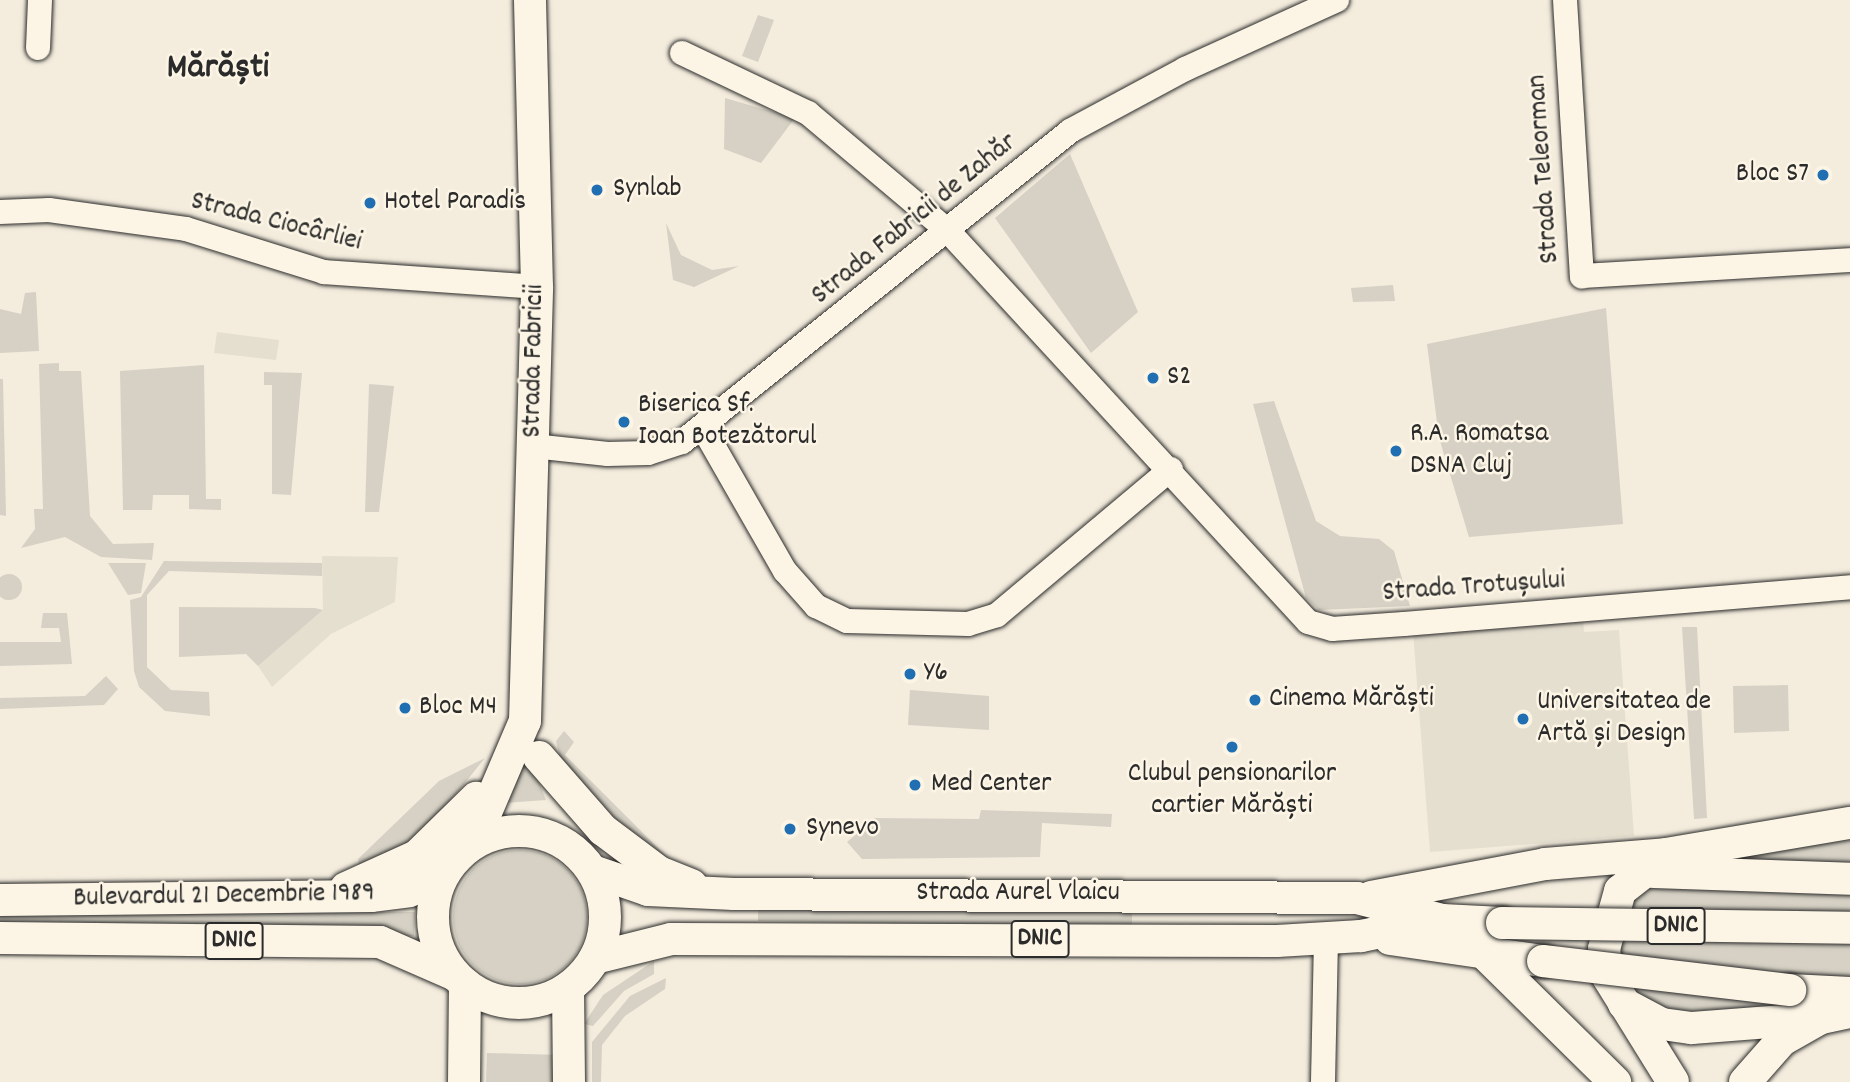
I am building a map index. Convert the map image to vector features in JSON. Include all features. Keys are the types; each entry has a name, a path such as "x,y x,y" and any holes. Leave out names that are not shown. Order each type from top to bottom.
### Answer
{"main road":[{"name":"Strada Fabricii","path":"530,0 537,287 528,739 591,868"},
{"name":"Strada Fabricii","path":"451,865 484,817 528,739"},
{"path":"317,898 382,875 451,829 528,739 630,852 713,893"},
{"path":"1357,898 1545,864 1666,855 1844,827"},
{"name":"DN1C","path":"451,865 492,834 534,832 555,838 591,868"},
{"path":"1666,855 1639,874 1609,911 1604,949 1608,977 1673,1082"},
{"path":"451,865 434,928 462,981 464,1082"},
{"name":"Bulevardul 21 Decembrie 1989","path":"0,900 317,898 409,891 451,865"},
{"path":"569,1082 568,988 595,958 605,905 591,868"},
{"name":"Strada Aurel Vlaicu","path":"591,868 648,890 713,893 1357,898 1442,920 1850,928"},
{"path":"1639,874 1744,871 1850,878"},
{"name":"Strada Aurel Vlaicu","path":"595,958 671,939 1326,938 1361,936 1442,920"},
{"path":"1361,936 1790,990 1850,993"},
{"name":"Bulevardul 21 Decembrie 1989","path":"0,939 380,942 462,981"},
{"path":"1480,949 1615,1082"},
{"name":"DN1C","path":"462,981 510,1002 568,988"},
{"path":"1623,1003 1677,1027 1835,1015"},
{"path":"1745,1082 1767,1050 1835,1015"}],"street":[{"path":"38,48 40,0"},
{"name":"Strada Fabricii de Zahăr","path":"533,446 648,453 703,428 948,231 1104,110 1337,0"},
{"name":"Strada Teleorman","path":"1565,0 1582,276 1850,260"},
{"name":"Strada Trotușului","path":"681,53 808,113 851,146 948,231 1171,469 1308,622 1332,629 1850,587"},
{"name":"Strada Ciocârliei","path":"0,212 49,210 186,229 324,272 537,287"},
{"path":"703,428 785,571 816,606 847,621 968,624 997,615 1171,469"},
{"path":"1323,1082 1326,938"}],"shaded area":[{"path":"758,15 774,20 758,62 742,56"},
{"path":"725,98 795,118 761,163 724,149"},
{"path":"1070,154 1138,312 1091,353 995,218"},
{"path":"666,223 681,255 712,270 739,266 694,287 673,280"},
{"path":"1393,285 1395,301 1353,302 1351,288"},
{"path":"36,292 39,351 0,353 0,309 21,314 25,293"},
{"path":"1606,308 1623,524 1469,537 1439,438 1427,344"},
{"path":"217,332 279,340 276,360 214,353"},
{"path":"59,363 59,371 81,371 90,516 113,544 154,543 152,560 101,557 65,537 21,548 35,529 34,509 43,509 39,364"},
{"path":"204,365 206,499 221,499 221,510 189,509 189,495 153,495 152,510 123,510 120,371"},
{"path":"264,372 302,373 291,495 272,494 272,385 264,385"},
{"path":"0,379 3,379 6,516 0,515"},
{"path":"369,384 394,386 379,512 365,512"},
{"path":"1274,401 1316,521 1340,536 1379,539 1394,551 1410,606 1319,610 1306,598 1253,404"},
{"path":"322,556 398,557 395,602 331,634 272,687 258,666 323,610"},
{"path":"164,561 322,563 322,576 169,571 147,595 147,667 171,690 209,692 210,716 165,711 139,687 134,671 130,600 141,597"},
{"path":"108,563 146,563 141,593 128,595"},
{"path":"9,574 18,578 22,587 18,596 9,600 0,596 -4,587 0,578"},
{"path":"179,607 323,610 258,666 246,654 179,657"},
{"path":"43,613 67,613 72,664 0,666 0,642 61,642 59,628 41,628"},
{"name":"Universitatea de Artă și Design","path":"1583,616 1584,632 1619,630 1634,836 1430,852 1413,632"},
{"path":"1682,627 1697,627 1707,818 1694,819"},
{"path":"106,676 118,689 104,705 0,709 0,698 85,696"},
{"path":"1788,685 1789,731 1734,733 1733,686"},
{"path":"910,690 989,696 989,730 908,725"},
{"path":"564,731 574,742 565,755 674,864 636,845 561,763 556,741"},
{"path":"528,754 546,800 503,803"},
{"path":"485,758 421,837 360,869 358,859 439,781"},
{"path":"981,810 1112,814 1111,827 1042,823 1040,857 862,859 847,842 875,818 979,819"},
{"path":"1850,834 1850,1008 1652,1014 1611,965 1616,909 1668,859"},
{"path":"520,850 546,855 568,869 582,891 587,917 582,943 568,965 546,979 520,984 494,979 472,965 458,943 453,917 458,891 472,869 494,855"},
{"path":"758,904 1132,913 1132,928 758,921"},
{"path":"0,911 415,912 414,936 0,934"},
{"path":"654,961 654,974 624,991 593,1026 584,1024 603,995"},
{"path":"666,978 665,989 625,1016 602,1045 601,1082 592,1082 592,1042 630,996"},
{"path":"487,1053 563,1055 562,1082 486,1082"}],"place":[{"name":"Bloc S7","path":"1823,175"},
{"name":"Synlab","path":"597,190"},
{"name":"Hotel Paradis","path":"370,203"},
{"name":"S2","path":"1153,378"},
{"name":"Biserica Sf. Ioan Botezătorul","path":"624,422"},
{"name":"R.A. Romatsa DSNA Cluj","path":"1396,451"},
{"name":"Y6","path":"910,674"},
{"name":"Cinema Mărăști","path":"1255,700"},
{"name":"Bloc M4","path":"405,708"},
{"name":"Universitatea de Artă și Design","path":"1523,719"},
{"name":"Clubul pensionarilor cartier Mărăști","path":"1232,747"},
{"name":"Med Center","path":"915,785"},
{"name":"Synevo","path":"790,829"}],"district":[{"name":"Mărăști","path":"218,69"}]}
